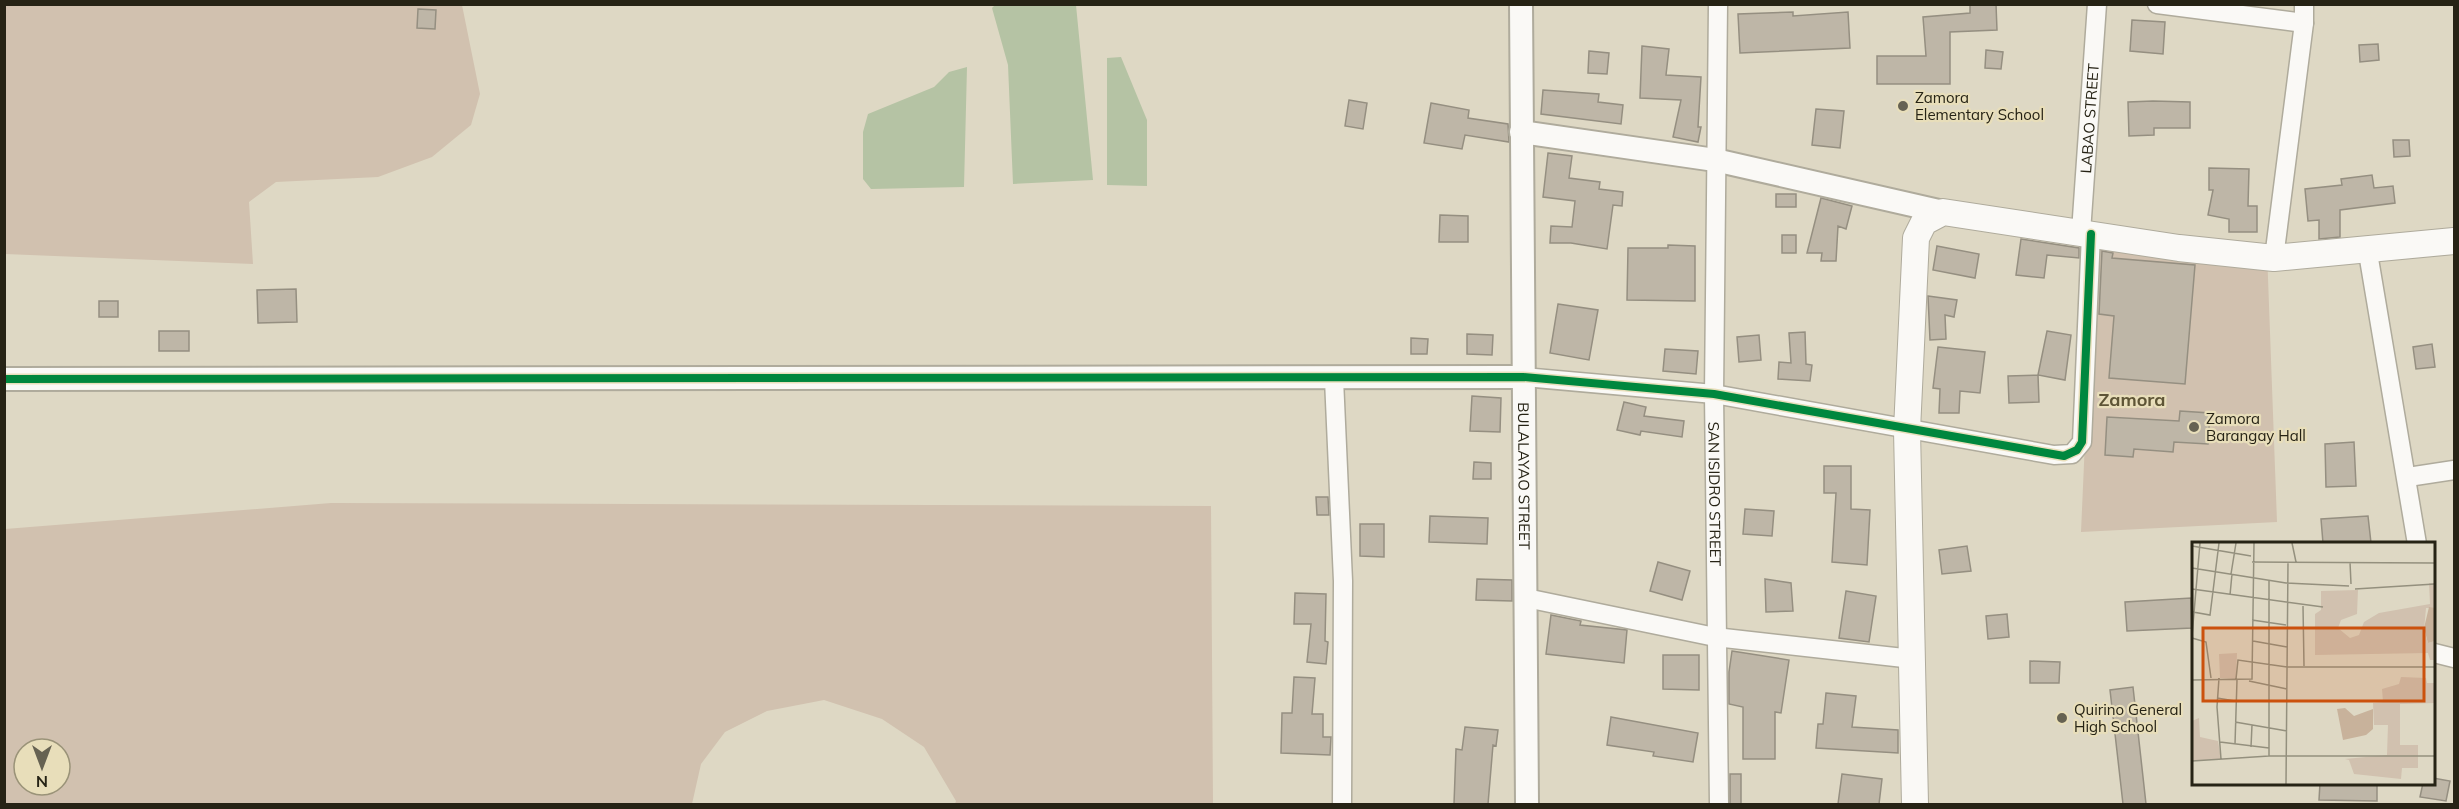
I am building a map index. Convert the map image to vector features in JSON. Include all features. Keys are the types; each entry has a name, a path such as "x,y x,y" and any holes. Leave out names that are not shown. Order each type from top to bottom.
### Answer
{"main road":[{"path":"1915,804 1907,430 1916,238 1924,222 1943,212 2179,248 2274,258 2367,247 2454,241"}],"street":[{"name":"BULALAYAO STREET","path":"1521,4 1527,804"},
{"name":"SAN ISIDRO STREET","path":"1718,4 1714,394 1715,637 1719,804"},
{"name":"LABAO STREET","path":"1907,430 2054,455 2072,454 2082,442 2086,233 2097,4"},
{"path":"2157,4 2304,14 2274,258"},
{"path":"1521,132 1715,160 1943,212"},
{"path":"2367,247 2408,477 2417,542"},
{"path":"4,379 1523,377 1714,394 1907,430"},
{"path":"1334,379 1343,581 1342,804"},
{"path":"2408,477 2454,470"},
{"path":"1526,598 1715,637 1913,659"},
{"path":"2435,653 2454,658"}],"shaded area":[{"path":"996,4 1076,5 1093,180 1013,184 1008,65 992,8"},
{"path":"5,5 462,5 480,94 471,125 432,157 378,177 276,182 249,202 253,264 5,254"},
{"path":"1121,57 1147,120 1147,186 1107,185 1107,58"},
{"path":"967,67 964,187 871,189 863,179 863,132 868,114 934,87 949,72"},
{"path":"2094,237 2267,251 2277,522 2081,532"},
{"path":"331,503 1211,506 1213,804 955,804 956,801 924,747 882,719 824,700 767,711 725,732 701,764 692,804 5,804 5,529"}],"building":[{"path":"1970,4 1996,4 1997,30 1950,32 1950,84 1877,84 1877,56 1926,56 1923,17 1970,13"},
{"path":"418,9 436,10 435,29 417,28"},
{"path":"1793,12 1793,16 1848,12 1850,48 1740,53 1738,14"},
{"path":"2132,20 2165,22 2163,54 2130,51"},
{"path":"2378,44 2379,60 2360,62 2359,45"},
{"path":"1642,46 1669,49 1666,75 1701,77 1698,127 1701,127 1698,142 1673,137 1681,100 1640,98"},
{"path":"1986,50 2003,52 2001,69 1985,68"},
{"path":"1589,51 1609,53 1607,74 1588,73"},
{"path":"1543,90 1599,94 1598,102 1623,105 1621,124 1541,114"},
{"path":"1349,100 1367,103 1363,129 1345,126"},
{"path":"2128,102 2190,102 2190,128 2154,128 2154,135 2129,136"},
{"path":"1431,103 1469,110 1468,118 1508,124 1509,142 1465,135 1462,149 1424,143"},
{"path":"1816,109 1844,111 1840,148 1812,145"},
{"path":"2393,140 2409,140 2410,156 2394,157"},
{"path":"1548,153 1572,156 1569,178 1600,182 1599,189 1623,192 1622,206 1613,205 1607,249 1571,243 1550,243 1551,226 1572,227 1575,201 1543,197"},
{"path":"2209,168 2249,169 2248,206 2257,206 2257,232 2229,232 2229,219 2208,215 2213,190 2209,190"},
{"path":"2372,175 2374,188 2393,186 2395,203 2340,210 2340,237 2319,239 2319,220 2308,221 2305,189 2342,185 2341,179"},
{"path":"1776,194 1796,194 1796,207 1776,207"},
{"path":"1821,198 1852,206 1846,229 1838,226 1836,261 1821,261 1822,253 1807,253"},
{"path":"1440,215 1468,216 1468,242 1439,242"},
{"path":"1782,235 1796,235 1796,253 1782,253"},
{"path":"2021,239 2079,248 2079,258 2047,255 2044,278 2016,275"},
{"path":"1668,245 1695,246 1695,301 1627,300 1628,248 1668,248"},
{"path":"1937,246 1979,254 1975,278 1933,270"},
{"path":"2102,251 2113,253 2112,258 2195,265 2185,384 2109,378 2114,316 2099,314"},
{"path":"296,289 297,322 258,323 257,290"},
{"path":"1928,296 1957,300 1954,317 1945,315 1946,339 1930,340"},
{"path":"99,301 118,301 118,317 99,317"},
{"path":"1558,304 1598,310 1589,360 1550,353"},
{"path":"159,331 189,331 189,351 159,351"},
{"path":"2047,331 2071,335 2065,380 2038,375"},
{"path":"1805,332 1806,364 1812,365 1810,381 1778,379 1779,362 1791,363 1789,333"},
{"path":"1467,334 1493,335 1492,355 1467,354"},
{"path":"1759,335 1761,360 1739,362 1737,337"},
{"path":"1411,338 1428,339 1427,354 1411,354"},
{"path":"2432,344 2435,367 2416,369 2413,347"},
{"path":"1938,347 1985,352 1980,393 1960,391 1959,413 1939,413 1940,389 1933,388"},
{"path":"1665,349 1698,351 1696,374 1663,371"},
{"path":"2038,375 2039,402 2009,403 2008,376"},
{"path":"1472,396 1501,398 1500,432 1470,431"},
{"path":"1624,402 1646,407 1644,416 1684,421 1682,437 1641,431 1640,435 1617,430"},
{"path":"2180,411 2210,413 2208,444 2174,442 2173,452 2134,449 2133,457 2105,455 2107,417 2179,421"},
{"path":"2354,442 2356,486 2326,487 2325,444"},
{"path":"1474,462 1491,463 1491,479 1473,479"},
{"path":"1824,466 1851,466 1851,509 1870,510 1867,565 1832,562 1836,493 1824,493"},
{"path":"1316,497 1328,497 1329,515 1317,515"},
{"path":"1745,509 1774,511 1772,536 1743,534"},
{"path":"1430,516 1488,518 1487,544 1429,542"},
{"path":"2368,516 2371,542 2323,542 2321,519"},
{"path":"1360,524 1384,524 1384,557 1360,556"},
{"path":"1967,546 1971,571 1942,574 1939,550"},
{"path":"1658,562 1690,571 1682,600 1650,591"},
{"path":"1477,579 1512,580 1512,601 1476,600"},
{"path":"1765,579 1791,583 1793,611 1766,612"},
{"path":"1846,591 1876,596 1869,642 1839,638"},
{"path":"1295,593 1326,594 1325,641 1328,642 1326,664 1307,662 1311,624 1294,624"},
{"path":"2191,598 2192,628 2127,631 2125,602"},
{"path":"2007,614 2009,637 1988,639 1986,616"},
{"path":"1551,615 1581,621 1580,625 1627,630 1624,663 1546,654"},
{"path":"1732,651 1789,660 1781,713 1775,712 1775,759 1743,759 1743,707 1729,704 1729,672"},
{"path":"1663,655 1699,655 1699,690 1663,689"},
{"path":"2030,661 2060,662 2059,683 2030,683"},
{"path":"1294,677 1315,678 1312,714 1323,714 1323,737 1331,737 1330,755 1281,753 1282,713 1292,713"},
{"path":"2133,687 2146,804 2123,804 2110,690"},
{"path":"1826,693 1856,696 1852,727 1898,730 1898,753 1816,748 1818,724 1823,724"},
{"path":"1611,717 1698,733 1693,762 1653,756 1654,752 1607,745"},
{"path":"1465,727 1498,730 1496,746 1493,745 1488,804 1454,804 1456,749 1462,750"},
{"path":"1730,774 1741,774 1741,804 1730,804"},
{"path":"1842,774 1882,779 1879,804 1838,804"},
{"path":"2435,778 2450,781 2446,801 2420,797 2423,785 2435,785"},
{"path":"2320,785 2377,785 2377,801 2319,800"}],"cycle path":[{"path":"4,379 1523,377 1714,394 2064,456 2077,450 2082,442 2091,234"}],"place":[{"name":"Zamora Elementary School","path":"1903,106"},
{"name":"Zamora Barangay Hall","path":"2194,427"},
{"name":"Quirino General High School","path":"2062,718"}],"district":[{"name":"Zamora","path":"2132,399"}]}
